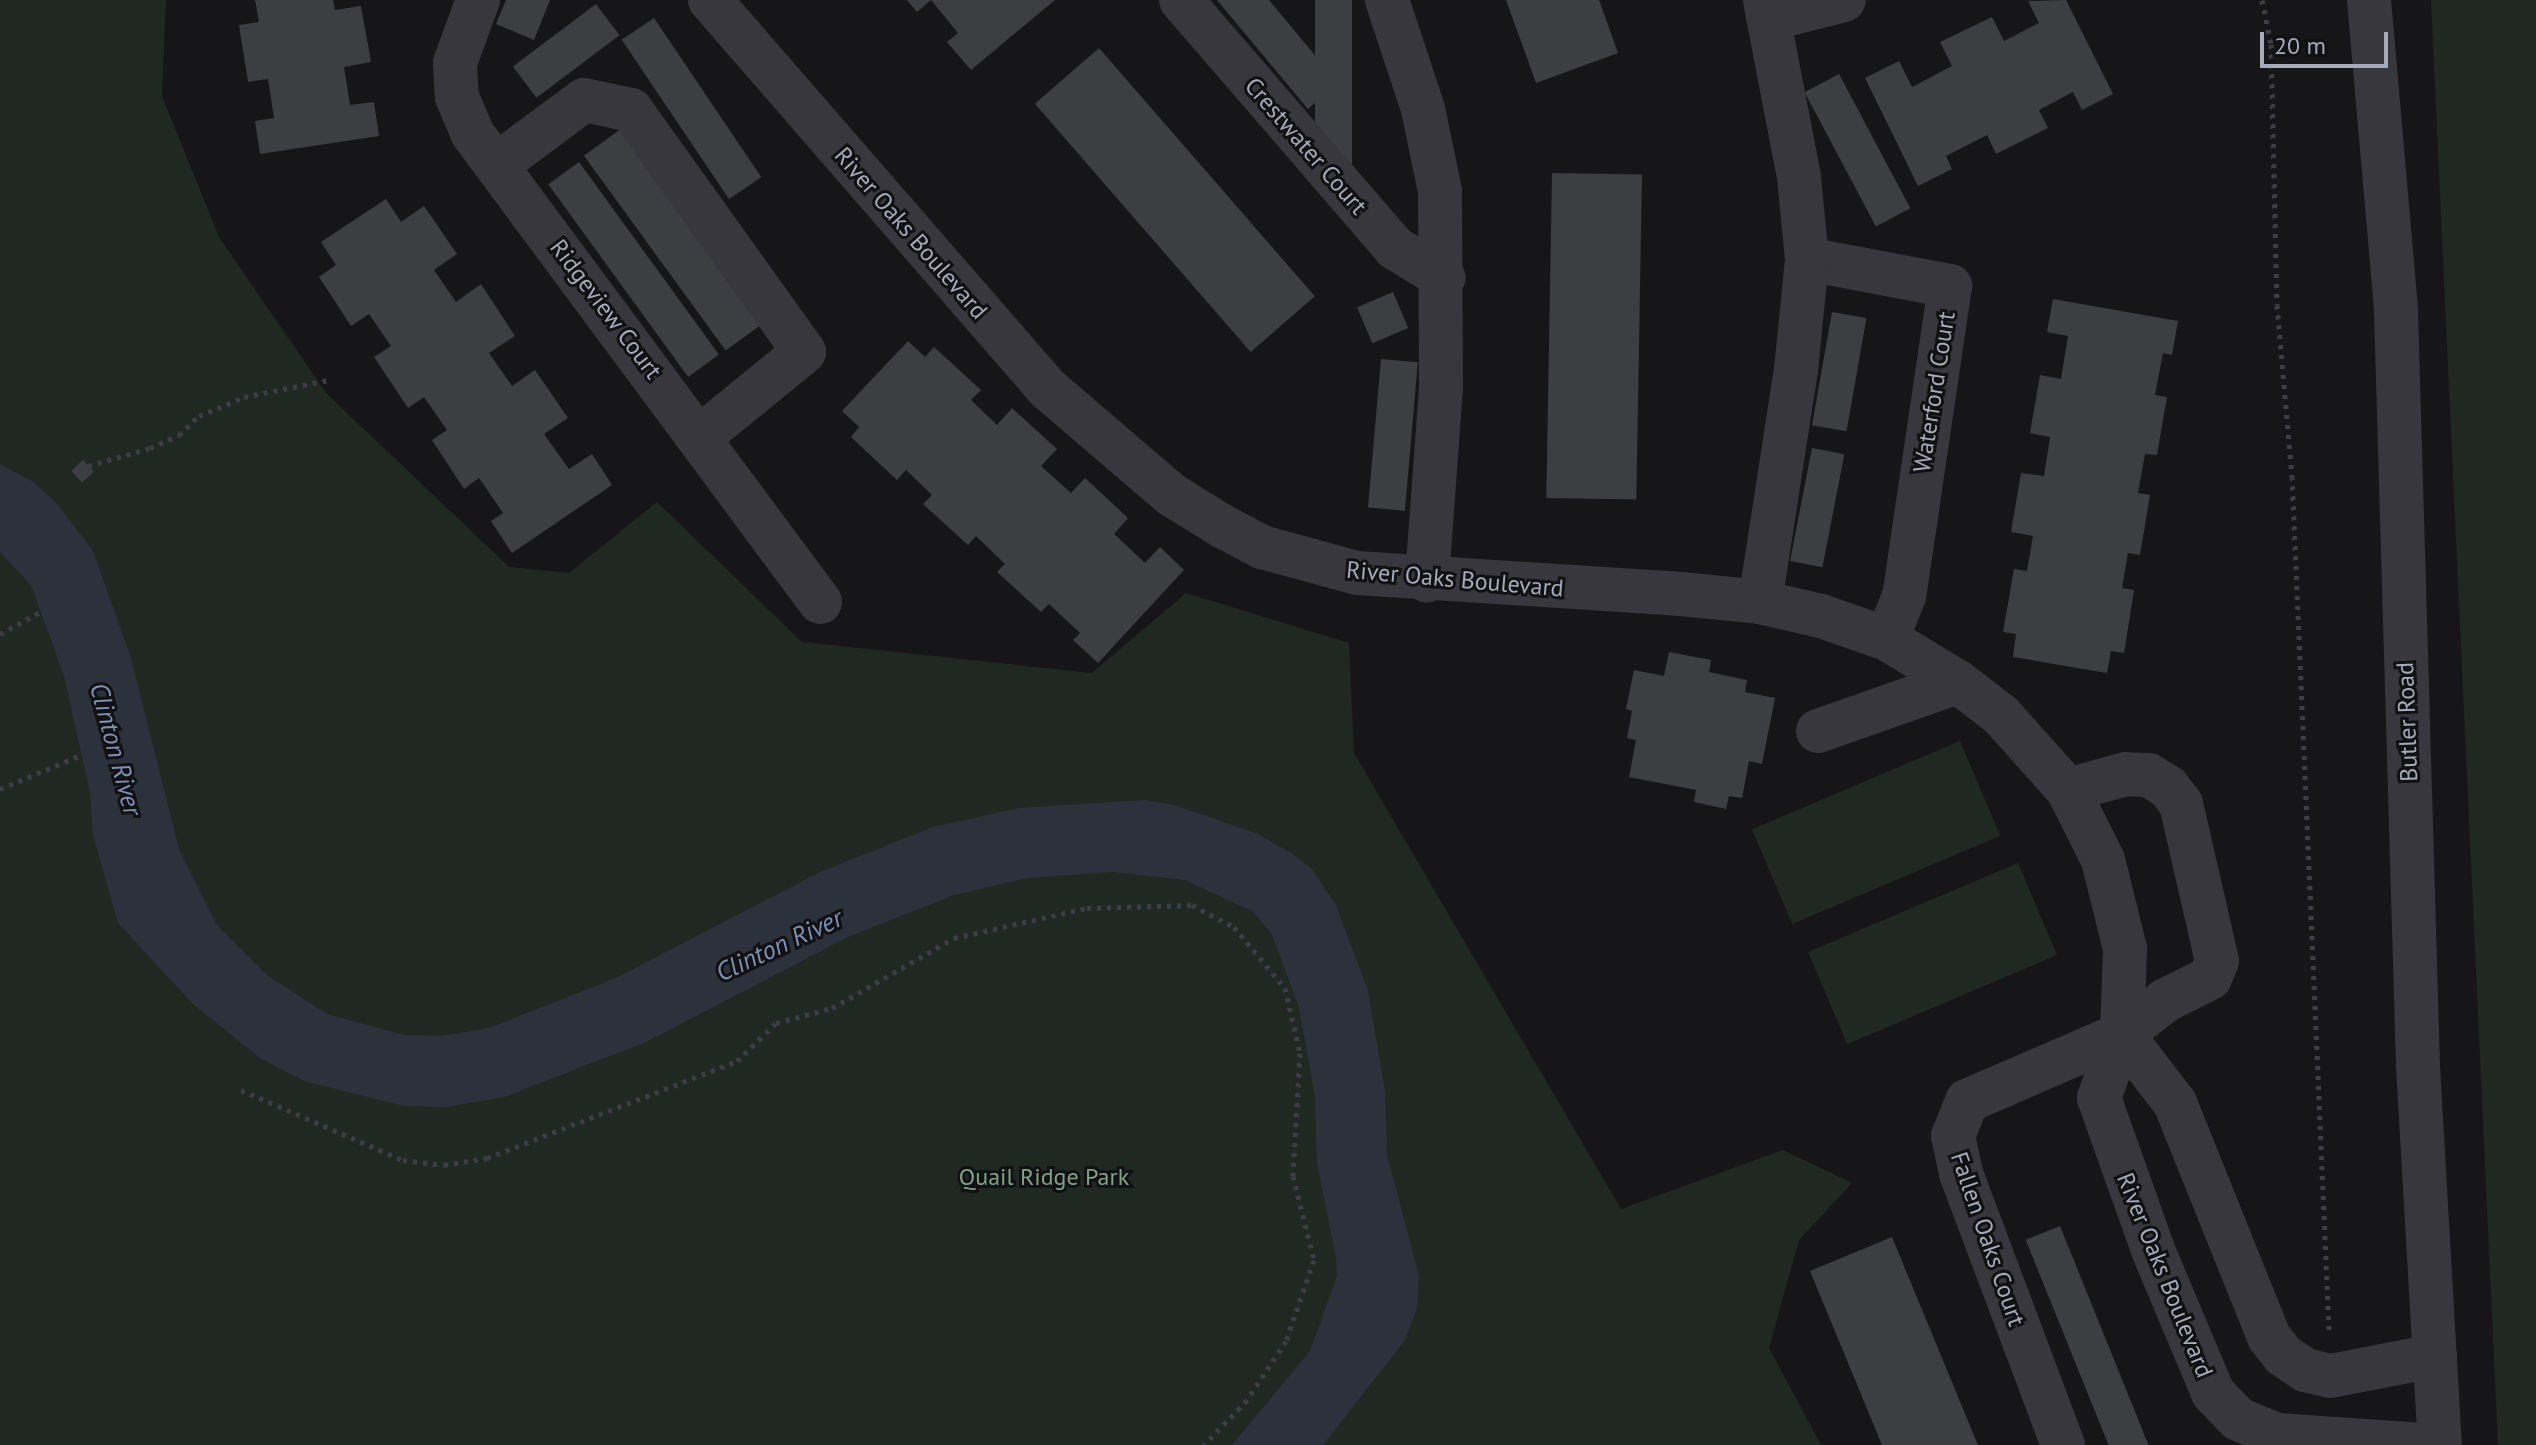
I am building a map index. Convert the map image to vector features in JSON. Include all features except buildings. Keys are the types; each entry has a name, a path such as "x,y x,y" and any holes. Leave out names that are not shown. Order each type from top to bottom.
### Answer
{"street":[{"name":"Ridgeview Court","path":"478,0 455,63 457,97 472,133 701,436 820,602"},
{"name":"River Oaks Boulevard","path":"710,0 1047,388 1160,485 1262,547 1357,573 1760,602 1887,639 1958,682 2033,745 2068,790 2103,860 2125,949 2122,1034 2099,1098 2106,1129 2213,1393 2238,1419 2277,1435 2424,1445"},
{"name":"Crestwater Court","path":"1181,0 1395,248 1444,278"},
{"path":"1387,0 1423,109 1440,191 1444,278 1427,580"},
{"path":"1760,602 1796,370 1807,259 1799,177 1767,9 1844,0"},
{"name":"Butler Road","path":"2369,0 2396,311 2417,1035 2440,1445"},
{"path":"498,164 584,100 631,110 804,352 701,436"},
{"name":"Waterford Court","path":"1807,259 1950,286 1904,596 1887,639"},
{"path":"1818,731 1958,682"},
{"name":"Fallen Oaks Court","path":"2063,1445 1961,1173 1953,1136 1967,1101 2122,1034 2166,1000 2210,978 2217,961 2216,942 2181,804 2168,787 2149,775 2126,774 2068,790"},
{"path":"2122,1034 2175,1103 2269,1337 2283,1355 2305,1370 2330,1376 2435,1356"}],"path":[{"path":"2262,0 2271,44 2277,305 2292,476 2329,1318"},
{"path":"88,466 150,448 179,435 199,416 244,397 328,380"},
{"path":"0,634 42,611"},
{"path":"0,789 26,774 81,755"},
{"path":"241,1090 403,1160 444,1165 487,1158 737,1061 776,1023 832,1008 954,938 1087,908 1192,905 1234,927 1285,988 1300,1053 1293,1176 1314,1260 1286,1341 1247,1400 1204,1445"}],"green space":[{"name":"Quail Ridge Park","path":"0,0 166,0 162,96 219,237 326,393 509,567 569,573 657,502 802,642 1092,673 1186,593 1349,643 1354,753 1621,1209 1783,1150 1852,1183 1799,1240 1769,1348 1821,1445 0,1445"},
{"path":"2431,0 2536,0 2536,1445 2498,1445"},
{"path":"1960,741 2000,836 1792,924 1752,829"},
{"path":"2018,863 2057,955 1847,1044 1808,952"}],"water":[{"name":"Clinton River","path":"0,464 32,481 57,504 93,551 131,658 179,849 217,925 268,976 327,1014 404,1035 441,1036 489,1028 616,978 820,872 933,827 1019,808 1144,800 1175,805 1258,834 1291,853 1311,868 1336,905 1368,991 1385,1091 1387,1155 1419,1276 1417,1308 1405,1340 1323,1445 1232,1445 1310,1351 1337,1276 1336,1258 1317,1163 1315,1097 1299,1008 1272,934 1252,911 1185,880 1112,872 1028,878 954,895 850,936 646,1042 504,1097 447,1107 404,1106 304,1081 260,1058 193,1004 118,923 93,835 90,792 64,676 31,585 0,552"}]}
